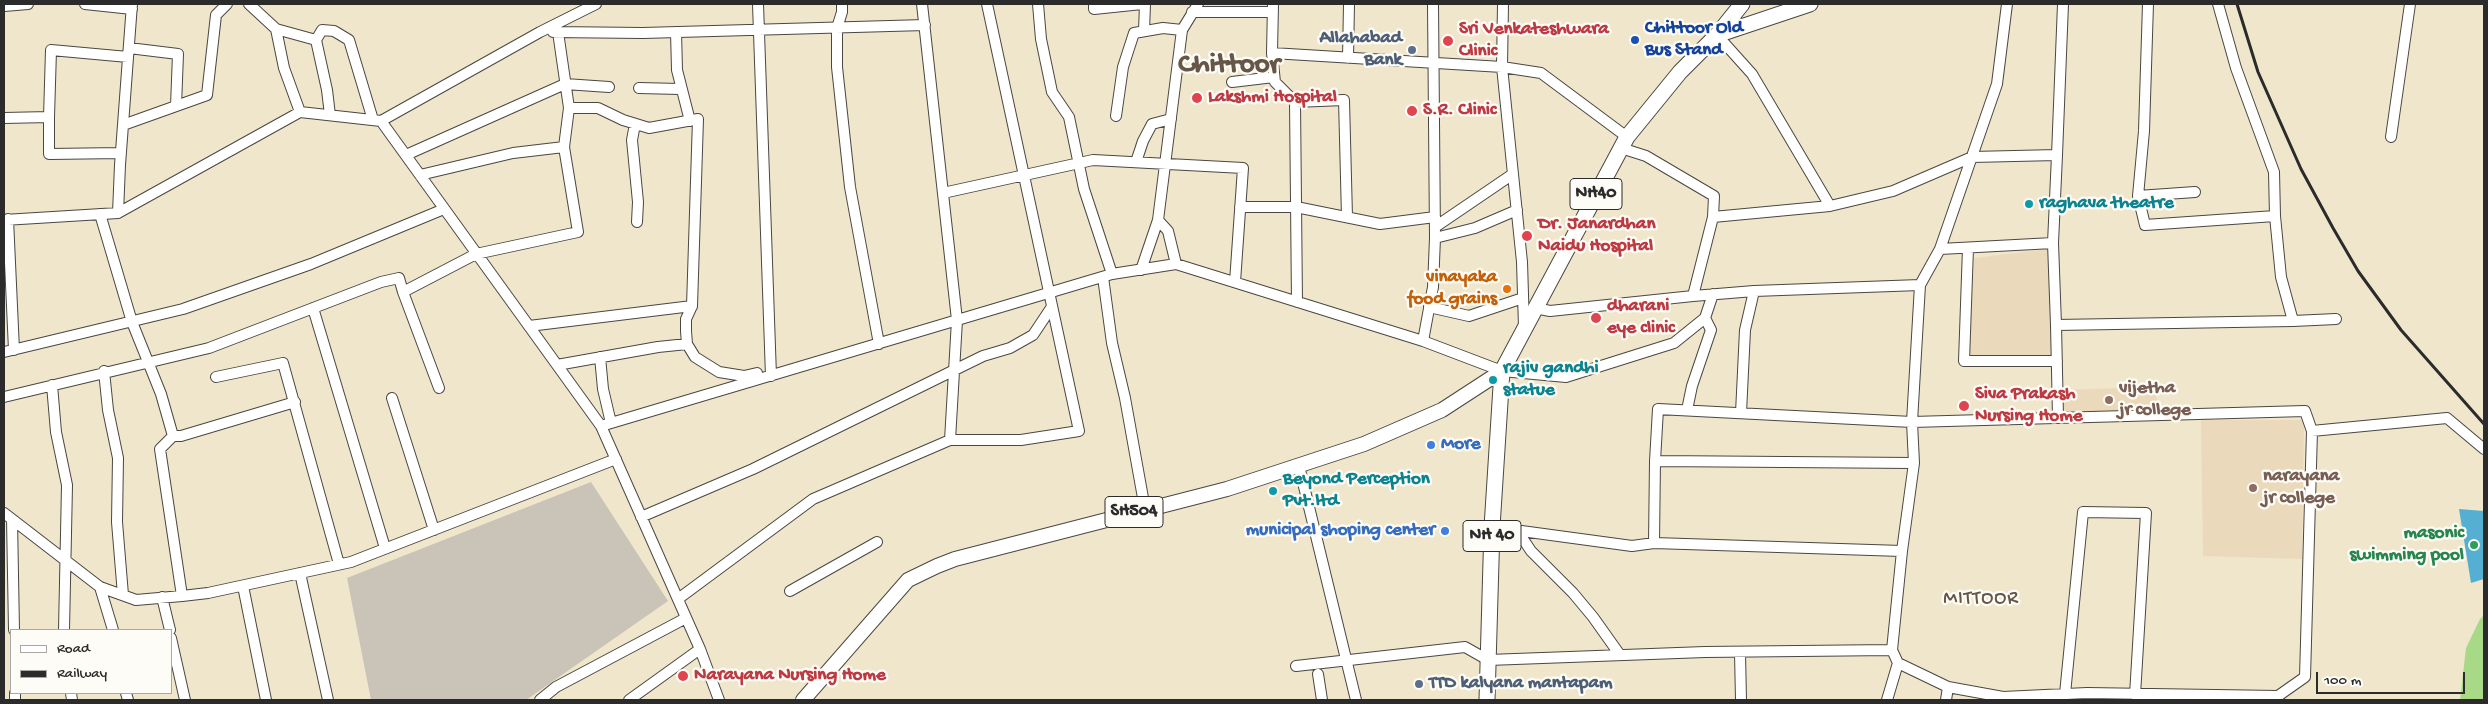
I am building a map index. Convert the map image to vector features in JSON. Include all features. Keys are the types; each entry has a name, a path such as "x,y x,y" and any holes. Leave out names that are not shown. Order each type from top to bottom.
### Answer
{"highway":[{"name":"NH40","path":"1502,371 1524,328 1529,303 1624,142 1680,72 1717,35 1742,4"},
{"name":"NH40","path":"1717,35 1810,4"},
{"name":"NH 40","path":"1487,700 1492,527 1502,371"}],"main road":[{"name":"SH504","path":"803,700 908,580 955,559 1227,489 1364,444 1442,410 1502,371"}],"street":[{"path":"4,6 28,4"},
{"path":"85,4 132,6 118,213"},
{"path":"123,125 207,95 216,16 228,4"},
{"path":"249,4 276,29 316,40"},
{"path":"444,208 311,264 183,309 9,351 6,220 118,213 300,112 377,120 596,4"},
{"path":"758,4 771,373"},
{"path":"842,4 842,12 837,28 837,67 850,187 879,344"},
{"path":"922,4 957,320 950,440"},
{"path":"678,599 813,499 950,440 1021,440 1079,431 987,4"},
{"path":"1038,4 1042,39 1052,92 1069,117 1084,189 1108,276 1112,342 1125,398 1145,509"},
{"path":"1094,4 1094,9 1144,4 1144,31"},
{"path":"1348,58 1349,4"},
{"path":"1423,341 1433,287 1435,227 1434,4"},
{"path":"1503,4 1502,67 1529,303"},
{"path":"1654,543 1654,461 1658,409 1912,422 2305,411 2312,431 2305,677 2278,698 2065,694 2003,699 1948,687 1898,663 1892,650 1902,551 1914,463 1912,422 1920,285 1940,249 1997,84 2007,4"},
{"path":"2058,417 2053,243 2063,4"},
{"path":"2148,4 2144,131 2138,196 2144,224 2275,216"},
{"path":"2218,4 2236,68 2274,172 2275,216 2281,277 2293,321"},
{"path":"2391,137 2410,4"},
{"path":"1141,270 1158,220 1182,30 1195,8 1273,8 1272,53 1275,82 1295,102 1297,302"},
{"path":"540,32 676,32 925,25"},
{"path":"1116,116 1123,67 1134,33 1162,28 1182,30"},
{"path":"276,29 284,68 300,112"},
{"path":"330,115 327,90 316,40 322,30 334,31 349,40 377,120 406,155 557,365 606,424"},
{"path":"403,292 476,254 578,232 564,147 569,108 558,32"},
{"path":"676,32 677,70 680,88 690,121"},
{"path":"1717,35 1752,74 1830,206"},
{"path":"121,153 50,154 51,50 178,54 176,106"},
{"path":"1272,53 1502,67 1541,73 1624,142 1714,196 1713,217 1693,296"},
{"path":"1232,82 1274,77"},
{"path":"406,155 565,84 609,87"},
{"path":"639,88 680,88"},
{"path":"1295,102 1344,100 1347,217"},
{"path":"569,108 598,108 649,128 698,119 692,306 686,319 687,344 695,357 719,372 744,376 771,373"},
{"path":"4,118 49,117"},
{"path":"1136,162 1143,141 1152,124 1171,119"},
{"path":"635,124 632,140 638,222"},
{"path":"420,175 513,153 564,147"},
{"path":"1713,217 1830,206 1894,191 1972,157 2057,155"},
{"path":"943,193 1093,160 1243,168 1235,282"},
{"path":"1435,227 1513,174"},
{"path":"2138,196 2195,192"},
{"path":"1240,207 1296,207 1380,224 1475,228 1517,210"},
{"path":"100,214 132,322 161,394 174,436"},
{"path":"1158,220 1168,231 1176,264"},
{"path":"1940,249 2053,243"},
{"path":"1968,248 1964,361 2057,361"},
{"path":"606,424 771,373 879,344 1108,276 1176,264 1423,341 1502,371 1566,378 1674,343 1705,318 1713,294"},
{"path":"4,397 209,348 381,282 399,278 439,388"},
{"path":"1429,307 1447,313 1469,316 1529,303 1550,311 1754,291 1920,285"},
{"path":"1742,413 1745,330 1754,291"},
{"path":"529,326 692,306"},
{"path":"313,308 385,548"},
{"path":"641,517 753,469 983,356 1010,348 1033,335 1051,308"},
{"path":"1687,410 1692,386 1711,330 1705,318"},
{"path":"2056,325 2336,319"},
{"path":"557,365 658,347 687,344"},
{"path":"600,357 606,424 616,459 700,649 720,700"},
{"path":"216,377 283,363 339,564"},
{"path":"104,372 118,458 117,522 123,595"},
{"path":"52,385 56,432 67,485 64,629"},
{"path":"392,398 434,530"},
{"path":"182,596 160,449 174,436 181,436 295,402"},
{"path":"2312,431 2447,418 2484,449"},
{"path":"8,516 100,587 136,600 208,594 339,564 434,530 616,459"},
{"path":"1654,461 1914,463"},
{"path":"1298,466 1348,661 1356,700"},
{"path":"2065,694 2083,512 2146,513 2135,695"},
{"path":"8,516 14,629"},
{"path":"1492,527 1632,546 1654,543 1902,551"},
{"path":"1517,530 1531,551 1573,593 1593,617 1620,655"},
{"path":"790,591 877,542"},
{"path":"300,573 328,700"},
{"path":"243,586 266,700"},
{"path":"100,587 113,629"},
{"path":"162,598 170,629"},
{"path":"540,700 556,686 686,618"},
{"path":"172,643 184,700"},
{"path":"1296,666 1465,647 1488,660 1620,655 1892,650"},
{"path":"628,700 700,649"},
{"path":"1740,653 1741,700"},
{"path":"1887,700 1898,663"},
{"path":"1318,674 1322,700"},
{"path":"1946,700 1948,687"}],"shaded area":[{"path":"2049,249 2052,355 1969,355 1974,258"},
{"name":"vijetha jr college","path":"2156,387 2157,410 2060,413 2061,390"},
{"name":"narayana jr college","path":"2201,420 2304,420 2302,559 2203,556"},
{"path":"591,482 668,601 526,700 371,700 347,578"}],"green space":[{"path":"2484,615 2484,700 2460,700 2466,648 2480,619"}],"water":[{"name":"masonic swimming pool","path":"2459,509 2484,511 2484,579 2471,583"}],"railway":[{"path":"2237,4 2258,72 2301,169 2358,271 2401,330 2484,424"}],"place":[{"name":"Chittoor Old Bus Stand","path":"1635,40"},
{"name":"Sri Venkateshwara Clinic","path":"1448,41"},
{"name":"Allahabad Bank","path":"1412,50"},
{"name":"Lakshmi Hospital","path":"1197,98"},
{"name":"S.R. Clinic","path":"1412,111"},
{"name":"raghava theatre","path":"2029,204"},
{"name":"Dr. Janardhan Naidu Hospital","path":"1527,236"},
{"name":"vinayaka food grains","path":"1507,289"},
{"name":"dharani eye clinic","path":"1596,318"},
{"name":"rajiv gandhi statue","path":"1493,380"},
{"name":"vijetha jr college","path":"2109,400"},
{"name":"Siva Prakash Nursing Home","path":"1964,406"},
{"name":"More","path":"1431,445"},
{"name":"narayana jr college","path":"2253,488"},
{"name":"Beyond Perception Pvt.ltd","path":"1273,491"},
{"name":"municipal shoping center","path":"1445,531"},
{"name":"masonic swimming pool","path":"2474,545"},
{"name":"Narayana Nursing Home","path":"683,676"},
{"name":"TTD kalyana mantapam","path":"1419,684"}],"district":[{"name":"Chittoor","path":"1229,67"},
{"name":"MITTOOR","path":"1981,600"}]}
